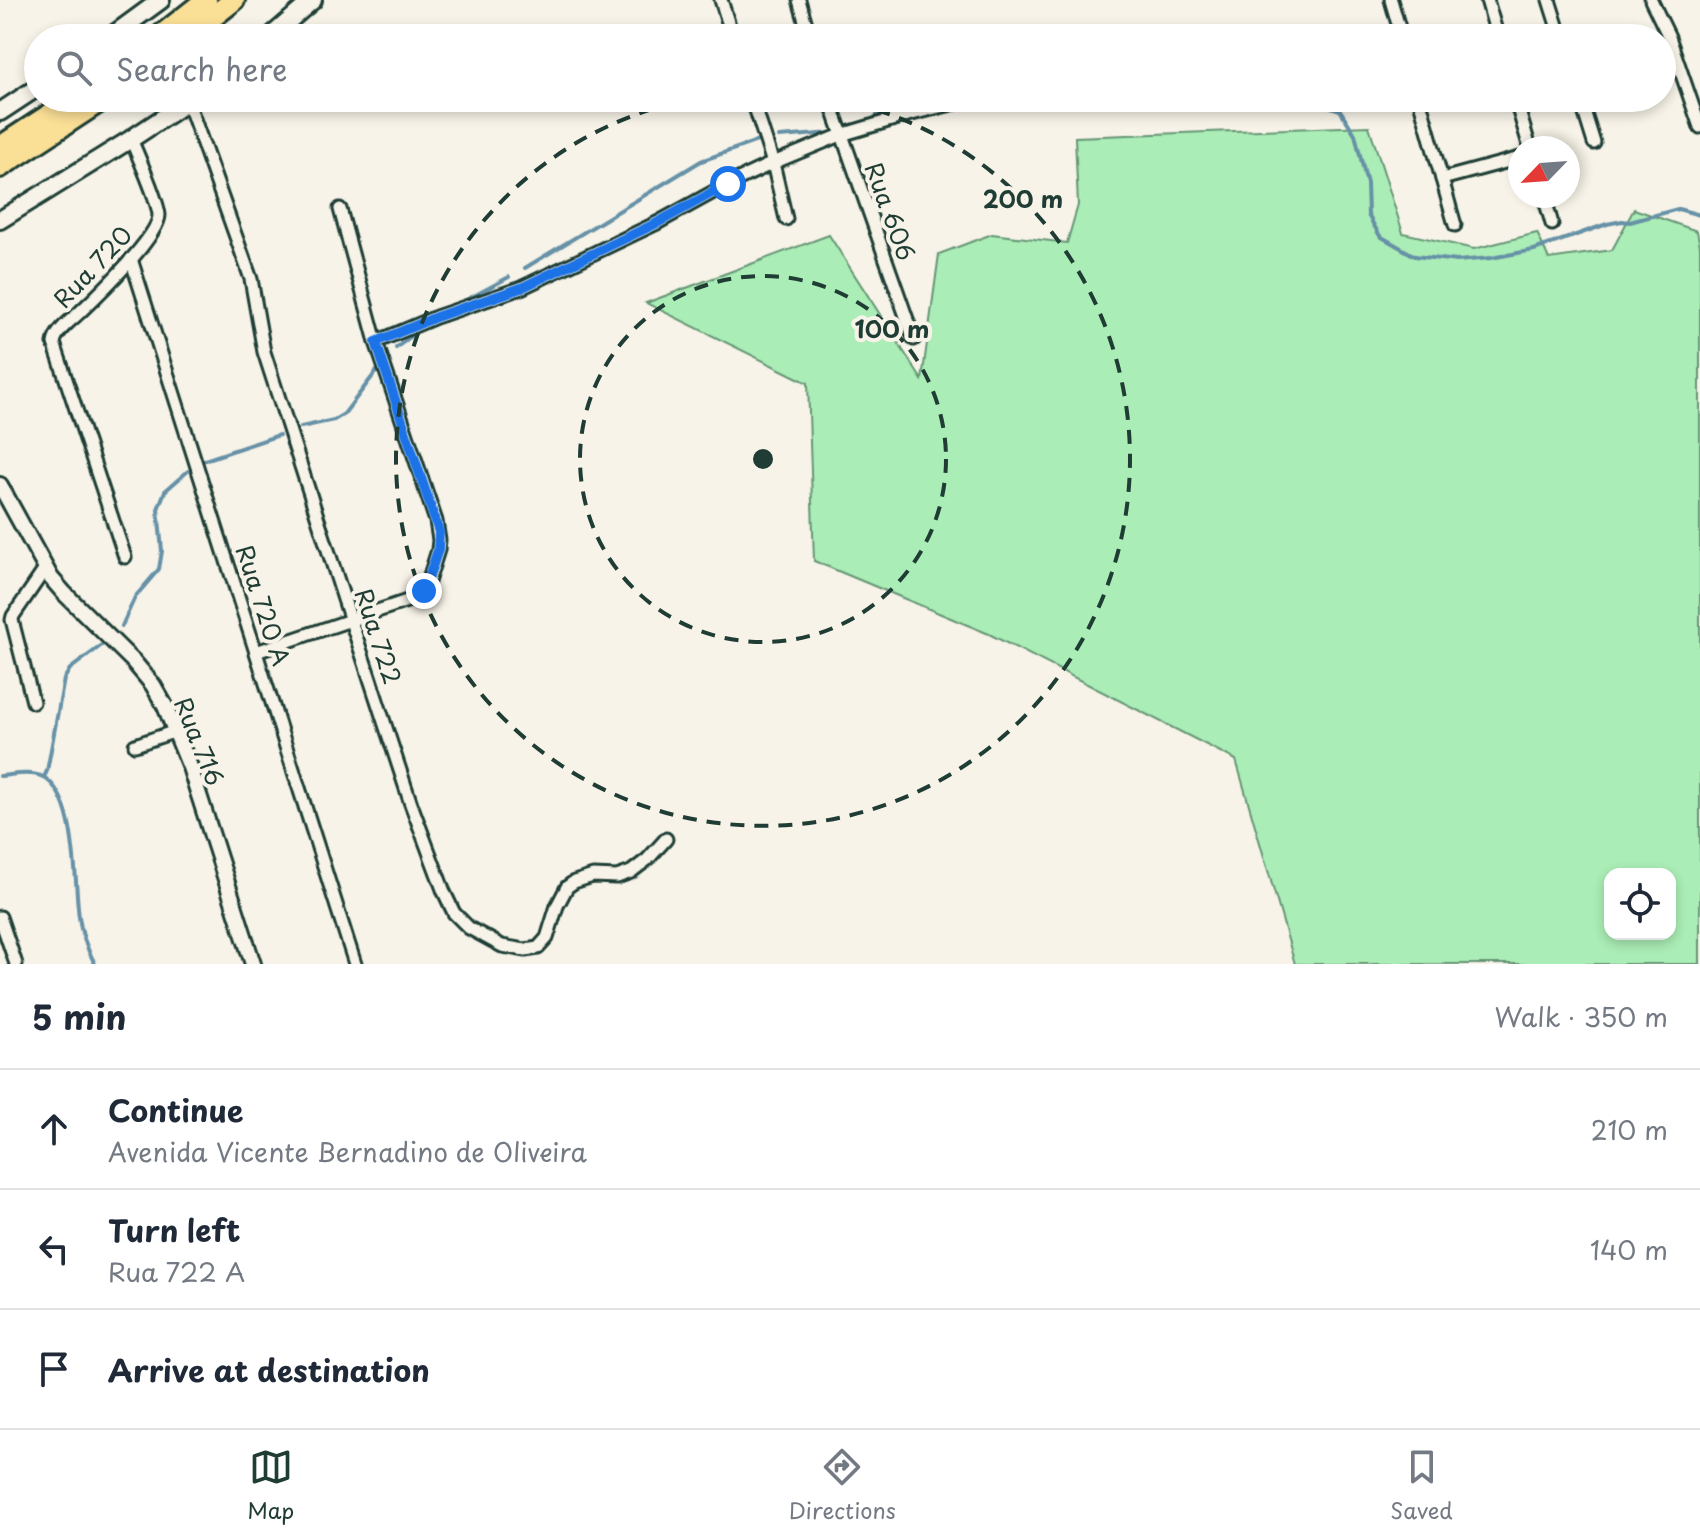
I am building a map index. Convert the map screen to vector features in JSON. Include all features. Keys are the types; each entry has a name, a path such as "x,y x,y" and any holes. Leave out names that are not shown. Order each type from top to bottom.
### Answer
{"highway":[{"path":"176,24 206,0"},
{"path":"204,24 234,0"},
{"path":"0,147 54,112"},
{"path":"0,167 84,112"}],"main road":[{"path":"285,24 313,0"},
{"path":"128,24 159,1"},
{"path":"0,112 24,96"},
{"path":"0,220 172,112"}],"street":[{"path":"721,0 729,24"},
{"path":"799,0 806,24"},
{"path":"1391,0 1398,24"},
{"path":"1487,0 1494,24"},
{"path":"1549,0 1557,24"},
{"path":"1651,0 1663,24"},
{"path":"1676,57 1700,127"},
{"name":"Rua 722","path":"194,112 251,279 268,364 351,621 411,804 454,913 469,928 502,946 525,950 538,948 547,938 567,887 585,877 617,877 631,872 666,839"},
{"path":"757,112 786,219"},
{"name":"Rua 606","path":"834,112 914,339"},
{"path":"376,342 436,317 521,288 773,163 841,135 920,112"},
{"path":"1423,112 1455,225"},
{"path":"1519,112 1526,136"},
{"path":"1584,112 1594,143"},
{"name":"Rua 720","path":"125,557 54,343 58,333 156,229 158,209 131,139"},
{"path":"1442,179 1508,161"},
{"path":"1547,208 1552,224"},
{"path":"256,652 419,596 427,585 439,540 436,521 376,342 340,209"},
{"name":"Rua 720 A","path":"131,259 351,963"},
{"name":"Rua 716","path":"0,485 45,569 64,593 141,669 165,706 190,767 253,964"},
{"path":"33,702 12,620 45,569"},
{"path":"135,745 176,731"},
{"path":"0,917 16,964"}],"green space":[{"path":"1369,126 1403,233 1474,249 1537,233 1549,259 1612,250 1634,209 1697,231 1700,246 1700,964 1295,964 1236,760 989,634 814,561 808,383 646,303 829,235 922,380 939,254 992,234 1067,243 1078,205 1075,137"}],"waterway":[{"path":"875,117 882,112"},
{"path":"1341,112 1355,134 1367,184 1368,215 1380,236 1415,256 1457,261 1491,258 1534,250 1607,224 1630,222 1678,209 1700,215"},
{"path":"779,137 833,133"},
{"path":"525,268 701,161 757,141"},
{"path":"459,304 509,277"},
{"path":"396,348 421,328"},
{"path":"301,427 334,420 344,414 379,368"},
{"path":"205,460 279,435"},
{"path":"122,626 135,597 159,569 162,551 158,509 165,491 188,471"},
{"path":"44,777 64,679 70,669 106,642"},
{"path":"0,776 28,774 43,777 63,802 72,841 80,923 95,964"}],"route":[{"path":"424,591 438,550 439,532 376,342 436,317 521,288 657,223 728,184"}]}
